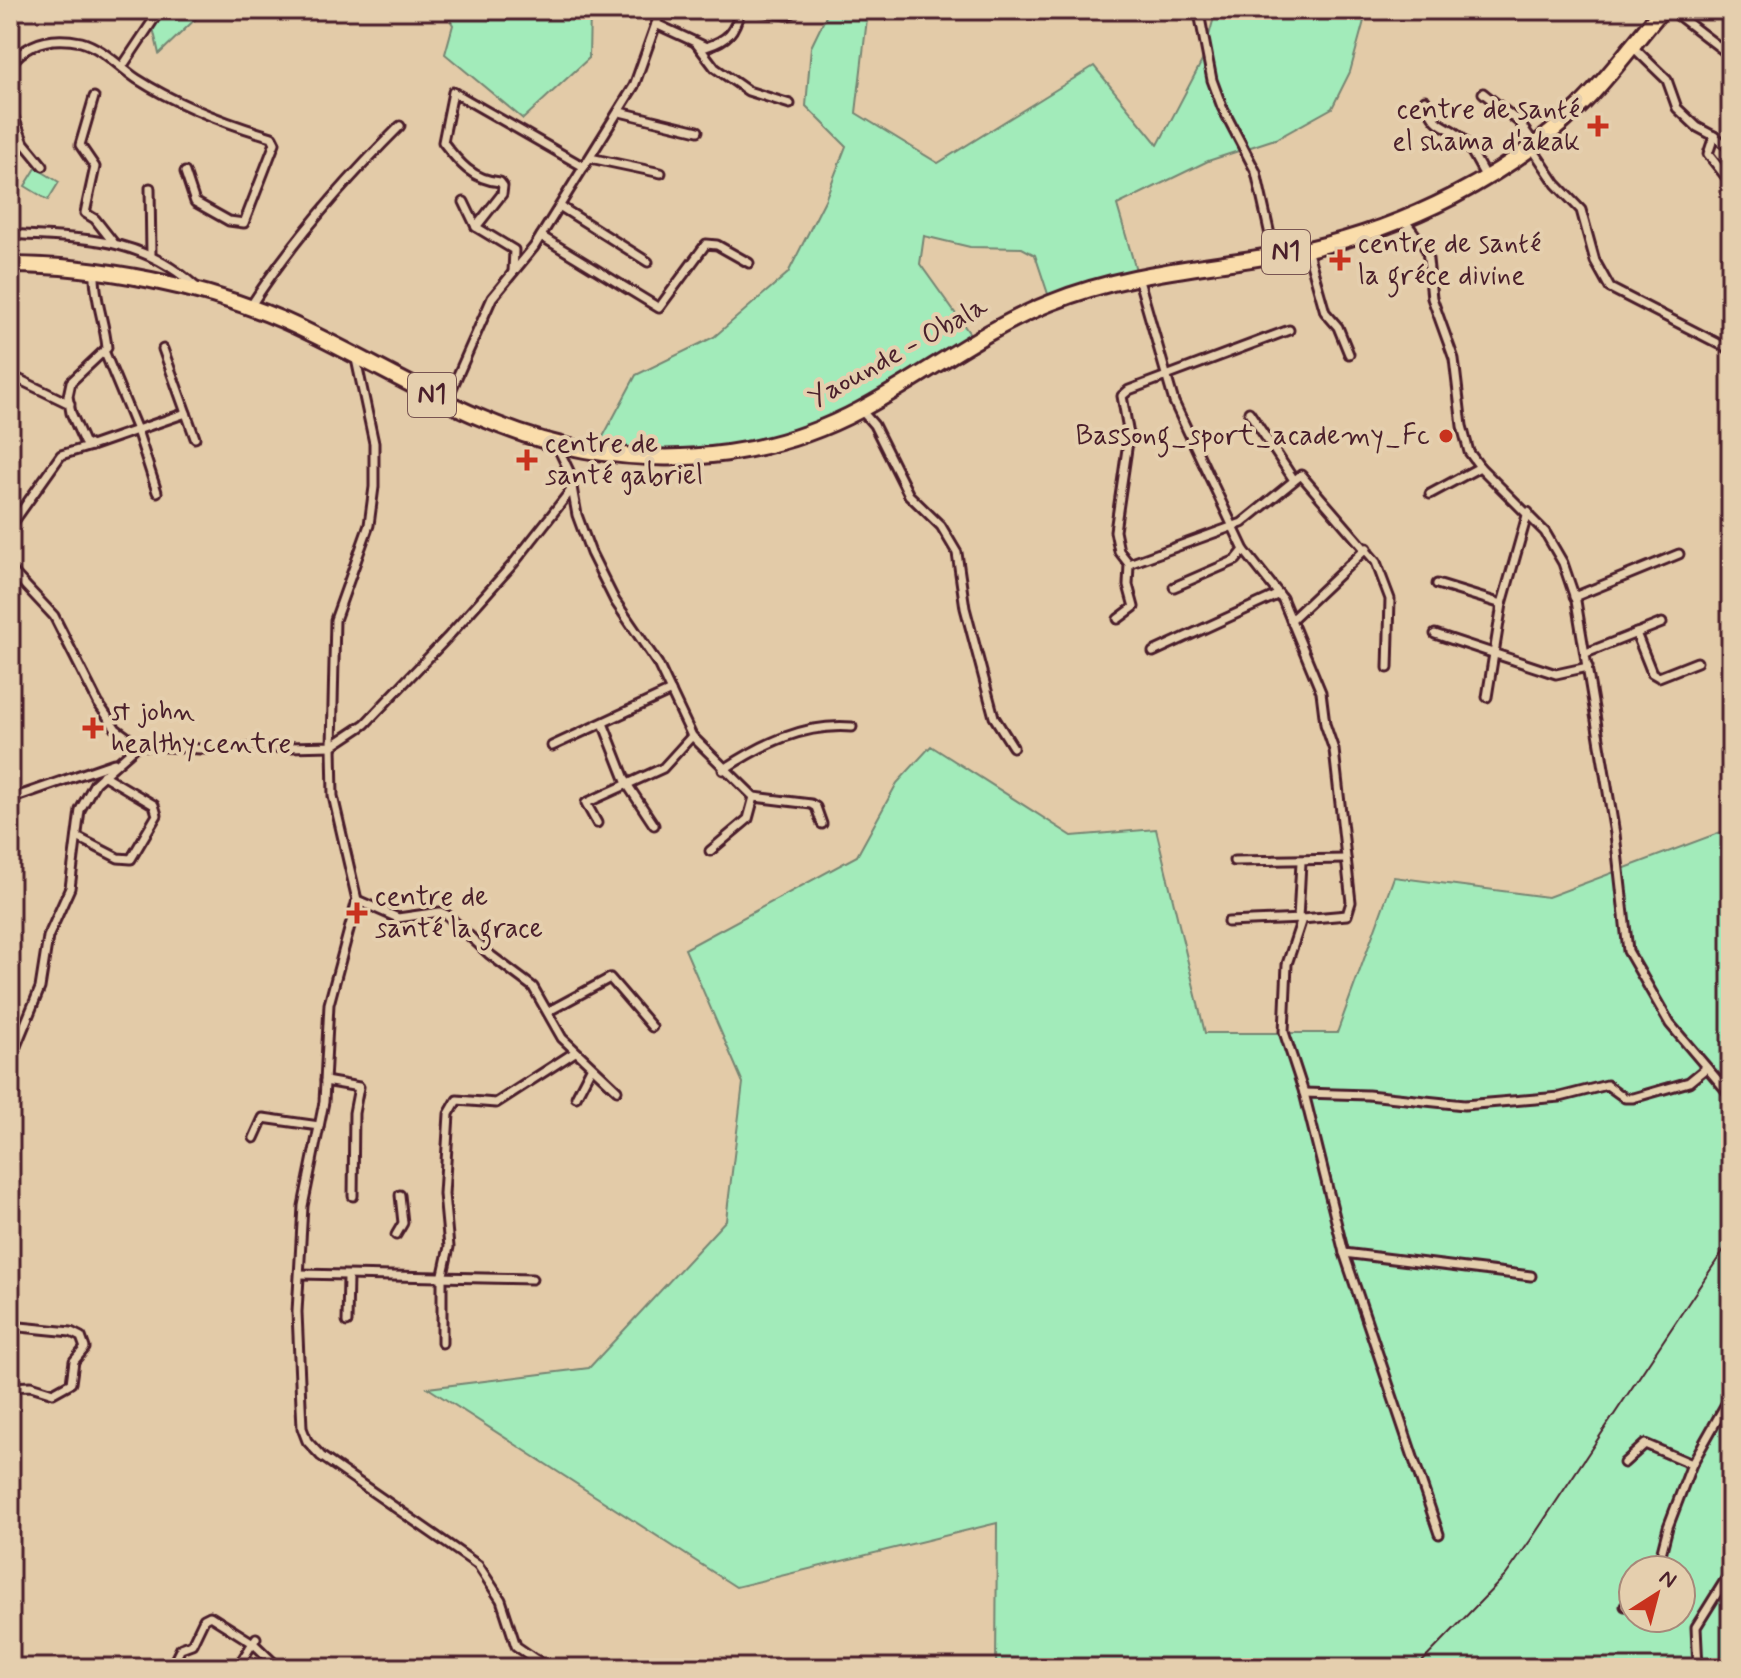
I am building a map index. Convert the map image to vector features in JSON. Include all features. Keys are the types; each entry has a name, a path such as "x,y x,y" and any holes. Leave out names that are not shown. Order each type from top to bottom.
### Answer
{"highway":[{"name":"Yaounde - Obala","path":"10,265 95,273 196,288 250,307 446,402 523,435 555,444 647,458 708,457 779,443 823,428 861,410 1026,313 1086,290 1138,277 1307,249 1403,218 1486,177 1533,146 1579,107 1662,10"}],"street":[{"path":"122,67 160,10"},
{"path":"446,402 470,354 484,312 561,207 620,112 645,63 661,10"},
{"path":"656,24 706,47 724,41 737,27 740,10"},
{"path":"755,10 787,15 798,10"},
{"path":"1193,10 1200,18 1212,80 1222,107 1256,172 1274,253"},
{"path":"1671,10 1731,56"},
{"path":"10,65 29,46 45,39 84,43 137,79 218,121 272,137 275,143 244,223 229,221 195,202 185,172"},
{"path":"696,43 715,68 748,91 790,104"},
{"path":"1632,45 1667,80 1677,108 1697,127 1731,149"},
{"path":"476,227 502,194 503,186 500,182 485,181 463,168 443,142 453,92 584,167"},
{"path":"1483,93 1519,122 1556,184 1581,210 1595,261 1610,288 1731,350"},
{"path":"94,97 80,145 95,167 85,213 95,219 113,242"},
{"path":"1425,100 1431,117 1440,128 1464,139 1486,177"},
{"path":"10,107 24,143 43,166"},
{"path":"620,112 698,131"},
{"path":"250,307 277,265 349,177 400,126"},
{"path":"1714,136 1708,154 1731,183"},
{"path":"590,158 661,173"},
{"path":"150,188 151,254"},
{"path":"464,202 476,227 514,250 513,272"},
{"path":"561,207 648,262"},
{"path":"1403,218 1427,250 1432,298 1454,359 1462,426 1469,452 1480,467 1528,512 1563,563 1574,597 1615,834 1628,951 1670,1024 1731,1096"},
{"path":"10,234 113,242 151,254 196,288"},
{"path":"541,236 659,308 706,244 717,245 749,263"},
{"path":"1307,249 1325,312 1338,327 1349,354"},
{"path":"95,273 94,287 105,329 105,353 137,430 157,492"},
{"path":"1138,277 1174,402 1244,550 1279,594 1291,620 1321,692 1325,724 1334,750 1351,902 1347,915 1228,922"},
{"path":"1118,619 1134,607 1128,585 1129,564 1119,551 1115,531 1129,435 1122,396 1129,390 1289,330"},
{"path":"163,349 195,438"},
{"path":"91,446 84,442 70,404 71,382 86,364 105,353"},
{"path":"355,357 360,367 374,443 374,487 369,525 335,620 332,746 333,796 357,900 329,1004 325,1081 303,1206 297,1312 299,1405 307,1441 341,1471 478,1565 501,1600 516,1646 548,1668"},
{"path":"10,375 70,404"},
{"path":"861,410 874,425 909,495 941,526 957,553 965,608 994,717 1013,747"},
{"path":"1249,412 1294,480"},
{"path":"10,527 61,455 186,413"},
{"path":"555,444 569,471 583,534 597,565 625,618 658,664 692,736 723,770 754,797 811,804 816,807 822,824"},
{"path":"1430,494 1480,467"},
{"path":"1129,564 1242,523 1301,475 1367,548 1390,599 1388,668"},
{"path":"10,569 54,616 98,703 116,729 138,745 200,749 332,746 365,724 447,638 513,564 572,489"},
{"path":"1487,697 1502,604 1528,512"},
{"path":"1291,620 1367,548"},
{"path":"1174,587 1236,560 1244,550"},
{"path":"1574,597 1679,554"},
{"path":"1437,584 1502,604"},
{"path":"1153,652 1279,594"},
{"path":"1586,653 1662,623"},
{"path":"1636,633 1652,673 1659,677 1697,662"},
{"path":"1435,634 1556,674 1588,667"},
{"path":"552,746 671,691"},
{"path":"603,723 627,784 654,825"},
{"path":"723,770 780,739 818,726 852,727"},
{"path":"597,823 586,803 663,768 692,736"},
{"path":"10,1072 14,1051 40,988 48,937 70,888 86,796 103,775 138,745"},
{"path":"10,799 119,761"},
{"path":"77,837 125,860 137,851 157,815 154,805 103,775"},
{"path":"710,851 748,819 754,797"},
{"path":"1234,861 1293,857 1301,862 1346,859"},
{"path":"1301,862 1300,919 1287,964 1284,1032 1304,1093 1344,1253 1439,1534"},
{"path":"357,900 398,918 440,912 447,915 489,954 533,987 575,1052 617,1090"},
{"path":"549,1011 610,978 652,1027"},
{"path":"442,1343 442,1279 449,1247 444,1194 449,1114 457,1100 496,1103 575,1052"},
{"path":"576,1097 591,1068"},
{"path":"1304,1093 1368,1095 1464,1105 1560,1097 1607,1085 1625,1098 1633,1098 1689,1082 1705,1069"},
{"path":"325,1081 359,1087 354,1113 353,1196"},
{"path":"254,1138 263,1118 319,1126"},
{"path":"396,1235 403,1223 400,1195"},
{"path":"1344,1253 1531,1276"},
{"path":"300,1274 532,1279"},
{"path":"347,1322 348,1277"},
{"path":"10,1326 71,1332 81,1337 85,1348 74,1361 71,1383 53,1393 31,1386 10,1387"},
{"path":"1661,1554 1692,1464 1731,1395"},
{"path":"1624,1463 1645,1444 1692,1464"},
{"path":"1698,1668 1696,1627 1729,1574 1731,1560"},
{"path":"171,1668 181,1648 192,1644 204,1619 210,1616 254,1640 279,1668"},
{"path":"237,1668 254,1640"}],"green space":[{"path":"149,10 205,10 159,54"},
{"path":"444,10 590,10 589,58 523,119 445,54 453,25"},
{"path":"829,10 868,10 856,113 938,163 1094,66 1158,145 1202,61 1216,10 1367,10 1350,72 1332,108 1278,138 1208,161 1117,205 1138,277 1051,303 1035,255 1022,248 970,247 924,236 920,264 975,341 871,405 781,438 710,451 597,448 636,375 714,337 788,273 825,200 846,146 806,106 811,47"},
{"path":"36,168 59,182 48,200 25,186"},
{"path":"931,746 1072,836 1156,829 1205,1033 1337,1033 1394,877 1548,897 1721,832 1731,835 1731,1668 996,1668 997,1523 736,1587 428,1388 589,1368 726,1220 743,1083 685,949 857,856 897,783"}],"railway":[{"path":"1416,1668 1506,1575 1731,1239"}],"place":[{"name":"centre de santé el shama d'akak","path":"1598,126"},
{"name":"centre de santé la gréce divine","path":"1340,260"},
{"name":"Bassong_sport_academy_Fc","path":"1446,436"},
{"name":"centre de santé gabriel","path":"527,460"},
{"name":"st john healthy centre","path":"93,728"},
{"name":"centre de santé la grace","path":"357,913"}]}
